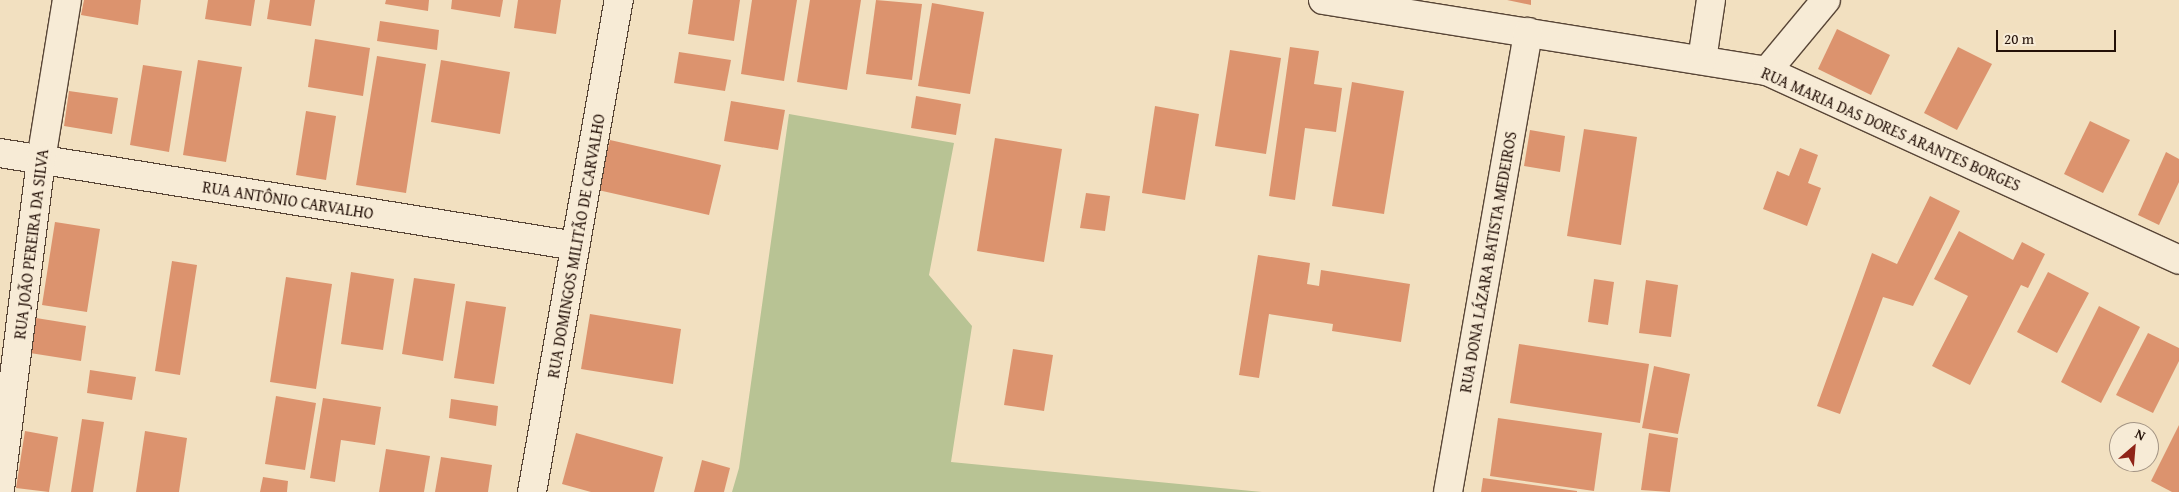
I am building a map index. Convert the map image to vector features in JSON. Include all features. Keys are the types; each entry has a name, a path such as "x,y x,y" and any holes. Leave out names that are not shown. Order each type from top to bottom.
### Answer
{"street":[{"name":"RUA JOÃO PEREIRA DA SILVA","path":"0,489 41,160 67,0"},
{"name":"RUA DOMINGOS MILITÃO DE CARVALHO","path":"532,492 620,0"},
{"name":"RUA MARIA DAS DORES ARANTES BORGES","path":"1323,0 1767,71 2179,260"},
{"path":"1702,60 1711,0"},
{"path":"1767,71 1826,0"},
{"name":"RUA DONA LÁZARA BATISTA MEDEIROS","path":"1448,492 1528,32"},
{"name":"RUA ANTÔNIO CARVALHO","path":"0,153 576,246"}],"green space":[{"path":"789,114 954,143 929,275 972,326 951,462 1262,492 732,492 739,468"}],"building":[{"path":"84,0 141,0 138,25 81,15"},
{"path":"208,0 255,0 251,26 205,19"},
{"path":"270,0 315,0 311,26 267,19"},
{"path":"386,0 429,0 428,11 385,4"},
{"path":"452,0 503,0 500,17 451,9"},
{"path":"518,0 561,0 556,34 514,28"},
{"path":"693,0 740,0 734,41 688,34"},
{"path":"752,0 797,0 784,81 741,74"},
{"path":"810,0 861,0 847,90 797,82"},
{"path":"876,0 922,4 912,80 866,74"},
{"path":"1507,0 1531,0 1531,5"},
{"path":"932,3 984,12 970,94 918,86"},
{"path":"380,21 439,30 437,50 377,41"},
{"path":"1837,29 1890,55 1871,95 1818,69"},
{"path":"315,39 370,48 363,96 308,87"},
{"path":"1290,47 1319,51 1314,84 1342,88 1336,132 1305,128 1295,200 1269,196"},
{"path":"1958,47 1992,64 1957,130 1924,113"},
{"path":"1230,50 1281,58 1266,154 1215,146"},
{"path":"679,52 731,60 725,91 674,83"},
{"path":"377,56 426,64 406,193 356,185"},
{"path":"198,60 242,67 226,162 183,155"},
{"path":"441,60 510,72 500,134 431,122"},
{"path":"143,65 182,71 169,152 130,145"},
{"path":"1352,82 1404,91 1384,214 1332,206"},
{"path":"69,91 118,98 112,134 64,126"},
{"path":"916,96 961,104 956,135 911,128"},
{"path":"731,101 785,110 778,150 724,141"},
{"path":"1155,106 1199,114 1185,200 1142,193"},
{"path":"306,111 336,116 326,180 296,175"},
{"path":"2090,121 2130,140 2103,193 2064,174"},
{"path":"1584,129 1637,137 1621,245 1567,236"},
{"path":"1530,130 1565,136 1560,172 1524,166"},
{"path":"995,138 1062,149 1044,262 977,251"},
{"path":"610,140 721,165 709,215 598,190"},
{"path":"1800,148 1818,155 1808,183 1821,188 1807,226 1763,209 1777,171 1789,176"},
{"path":"2166,152 2179,159 2179,182 2159,225 2138,215"},
{"path":"1086,193 1110,196 1105,231 1080,228"},
{"path":"1930,196 1960,211 1913,306 1883,297 1840,414 1817,406 1872,253 1897,264"},
{"path":"55,222 100,229 87,312 42,305"},
{"path":"1959,231 2013,260 2022,242 2045,254 2028,288 2021,285 1970,385 1932,366 1968,296 1934,279"},
{"path":"1258,255 1310,263 1307,284 1319,286 1321,270 1410,284 1401,342 1332,331 1333,324 1269,314 1259,378 1239,375"},
{"path":"172,261 197,265 180,375 155,371"},
{"path":"351,272 394,279 383,350 341,344"},
{"path":"2048,272 2089,293 2057,353 2017,332"},
{"path":"286,277 332,284 316,389 270,382"},
{"path":"414,278 455,284 443,361 402,354"},
{"path":"1594,279 1614,282 1608,325 1588,322"},
{"path":"1646,280 1678,285 1671,337 1639,333"},
{"path":"466,301 506,307 494,384 454,378"},
{"path":"2099,306 2140,327 2101,403 2061,382"},
{"path":"590,314 681,329 673,384 581,369"},
{"path":"36,318 86,326 81,361 30,353"},
{"path":"2148,333 2179,348 2179,361 2153,413 2116,395"},
{"path":"1519,344 1649,364 1640,423 1510,403"},
{"path":"1013,349 1053,355 1044,411 1004,405"},
{"path":"1654,366 1690,374 1678,434 1642,428"},
{"path":"90,370 136,377 132,400 87,393"},
{"path":"276,396 316,403 305,470 265,464"},
{"path":"323,398 381,407 375,445 341,440 335,482 310,478"},
{"path":"451,399 498,406 496,426 449,418"},
{"path":"1498,418 1602,433 1594,491 1490,476"},
{"path":"82,419 104,422 93,492 71,492"},
{"path":"2179,425 2179,492 2172,492 2151,481 2156,472 2159,472 2159,465"},
{"path":"25,431 58,437 49,492 16,488"},
{"path":"145,431 187,438 179,492 136,492"},
{"path":"576,433 663,457 654,492 591,492 562,484"},
{"path":"1649,433 1678,438 1670,492 1641,490"},
{"path":"386,449 430,456 424,492 379,492"},
{"path":"441,457 492,465 488,492 435,492"},
{"path":"702,460 730,468 724,492 694,492"},
{"path":"263,477 288,481 287,492 260,492"},
{"path":"1483,478 1577,491 1577,492 1481,492"}]}
